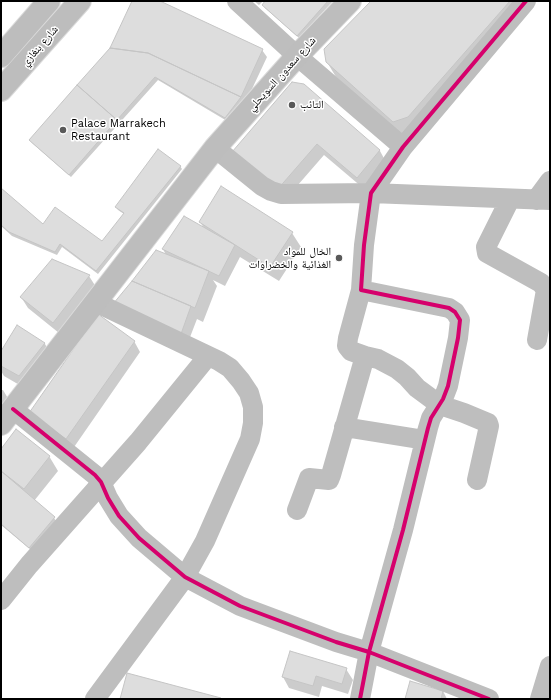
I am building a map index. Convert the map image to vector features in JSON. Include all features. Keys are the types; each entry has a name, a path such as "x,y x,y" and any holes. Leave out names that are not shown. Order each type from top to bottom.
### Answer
{"main road":[{"name":"شارع بنغازي","path":"1,56 49,1"},
{"name":"شارع بنغازي","path":"1,90 80,1"},
{"name":"شارع سعدون السويحلي","path":"7,416 216,148 296,56 350,1"}],"street":[{"path":"236,1 296,56 403,147"},
{"path":"477,480 484,454 489,424 485,420 440,405 417,388 397,369 378,359 351,351 347,346 361,290 364,245 371,193 403,147 526,1"},
{"path":"216,148 260,184 274,192 295,195 371,193 543,200 550,181"},
{"path":"510,199 486,247 487,253 541,283 546,290 537,340"},
{"path":"360,699 369,652 403,530 428,428 431,418 440,405 448,386 458,338 459,317 449,308 361,290"},
{"path":"95,699 185,577 205,541 250,439 253,423 253,407 249,393 230,368 219,360 96,302"},
{"path":"1,600 29,565 138,442 208,356"},
{"path":"297,510 309,478 330,479 365,356"},
{"path":"7,416 87,467 101,482 108,498 119,516 139,538 185,577 240,606 336,642 369,652 489,699"},
{"path":"344,428 425,440"},
{"path":"540,699 550,666"}],"building":[{"path":"132,1 160,1 263,49 241,97 148,53 110,48"},
{"path":"265,1 328,1 297,36 262,5"},
{"path":"371,1 510,1 408,117 393,122 326,62 324,49"},
{"path":"110,48 148,53 241,97 225,118 155,77 117,120 77,85"},
{"path":"292,82 304,84 380,150 357,178 317,144 277,190 232,152"},
{"path":"77,85 117,120 69,175 29,140"},
{"path":"158,149 181,166 96,271 60,244 55,252 9,232 1,225 1,188 43,224 55,207 102,241 124,213 115,207"},
{"path":"221,186 293,232 270,267 199,222"},
{"path":"184,216 235,245 219,276 162,249"},
{"path":"156,250 209,271 195,308 132,281"},
{"path":"52,259 90,275 53,323 20,297"},
{"path":"132,281 191,306 181,334 113,304"},
{"path":"98,314 135,341 66,439 29,413"},
{"path":"17,325 45,343 19,376 1,366 1,351"},
{"path":"16,429 50,456 24,489 1,471 1,449"},
{"path":"1,471 55,517 29,548 1,524"},
{"path":"290,651 347,668 342,684 316,676 313,686 282,677"},
{"path":"127,673 221,698 221,699 120,699"},
{"path":"410,681 443,691 441,699 405,699"}],"cycle path":[{"path":"360,699 369,652 403,530 428,428 431,418 443,399 448,386 458,338 460,320 455,312 449,308 361,290 364,245 371,193 403,147 526,1"},
{"path":"13,409 95,475 101,482 108,498 119,516 139,538 185,577 240,606 336,642 369,652 489,699"}],"place":[{"name":"التائب","path":"292,105"},
{"name":"Palace Marrakech Restaurant","path":"63,130"},
{"name":"الخال للمواد الغذائية والخضراوات","path":"339,258"}]}
